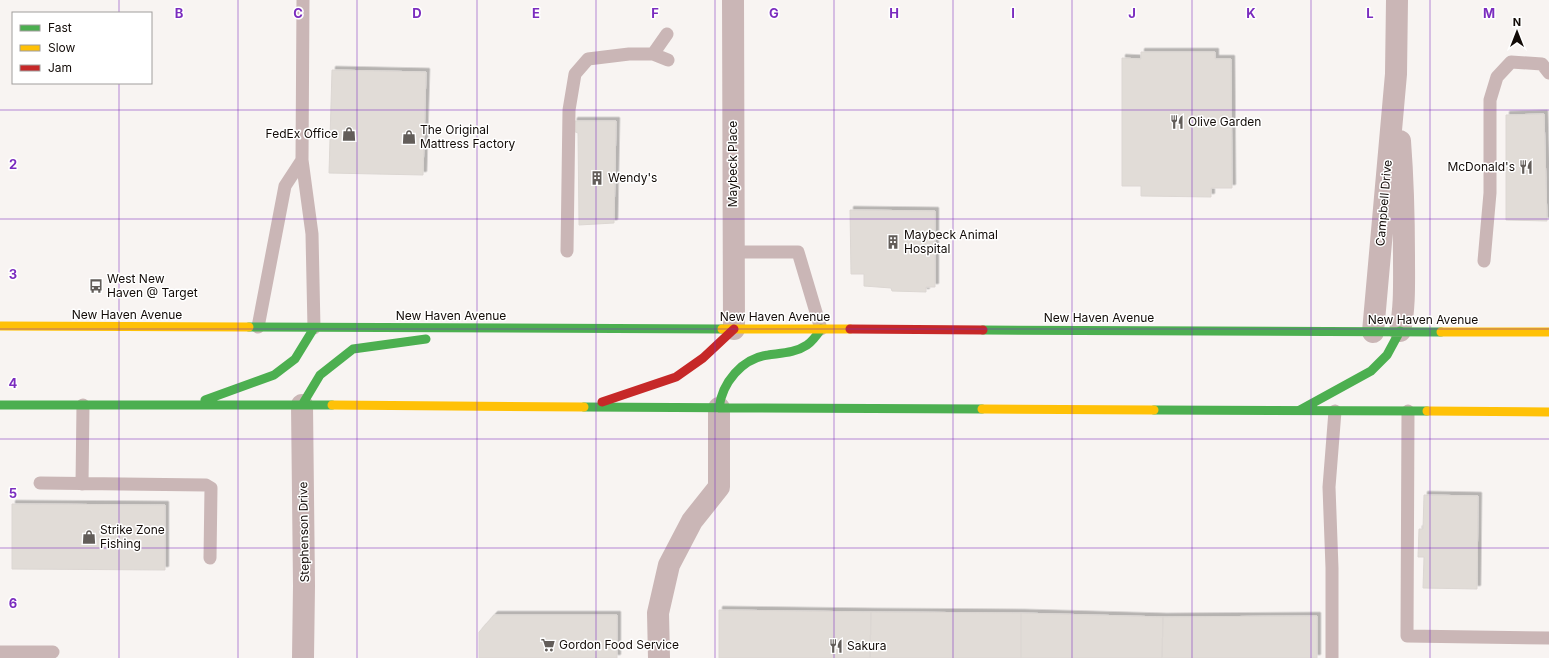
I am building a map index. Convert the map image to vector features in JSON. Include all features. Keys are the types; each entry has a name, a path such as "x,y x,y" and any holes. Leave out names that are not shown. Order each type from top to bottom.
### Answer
{"main road":[{"name":"New Haven Avenue","path":"0,326 1549,332"},
{"path":"191,405 274,375 295,359 314,328"},
{"path":"302,405 320,375 352,349 511,328"},
{"path":"586,407 676,377 703,358 734,329"},
{"path":"720,408 720,401 725,387 732,376 740,368 763,355 781,354 803,348 812,343 821,329"},
{"path":"1299,410 1371,371 1387,355 1400,331"},
{"path":"0,405 302,405 1549,412"}],"street":[{"name":"Maybeck Place","path":"733,0 734,329"},
{"name":"Campbell Drive","path":"1373,332 1396,74 1397,0"},
{"name":"Campbell Drive","path":"1396,74 1404,198 1404,297 1403,317 1400,331"},
{"name":"Stephenson Drive","path":"302,405 304,586 303,658"},
{"path":"659,658 658,613 669,565 692,521 719,487 720,408"}],"lane":[{"path":"303,0 302,160 312,234 314,328"},
{"path":"652,54 668,34"},
{"path":"567,251 569,110 575,74 588,59 629,54 652,54 668,60"},
{"path":"1484,261 1490,193 1490,100 1497,77 1511,62 1542,64 1549,73"},
{"path":"258,327 285,186 302,160"},
{"path":"734,252 798,252 821,329"},
{"path":"82,484 83,405"},
{"path":"1332,658 1332,568 1329,487 1335,411"},
{"path":"1408,411 1407,636 1549,638"},
{"path":"40,483 206,485 211,488 210,558"},
{"path":"0,652 53,652"}],"building":[{"name":"Olive Garden","path":"1141,52 1215,52 1215,59 1231,59 1232,188 1211,188 1211,197 1141,196 1141,186 1122,186 1122,58 1141,59"},
{"path":"332,70 426,72 423,175 329,173"},
{"name":"McDonald's","path":"1544,114 1547,221 1506,220 1506,115"},
{"name":"Wendy's","path":"574,121 616,121 614,223 579,225 578,133 573,131"},
{"name":"Maybeck Animal Hospital","path":"850,210 935,211 935,287 926,287 926,292 892,291 891,288 864,286 864,274 851,274"},
{"path":"1424,495 1478,496 1477,589 1423,588 1424,557 1418,557 1419,529 1423,529"},
{"name":"Strike Zone Fishing","path":"12,504 165,505 165,570 12,569"},
{"path":"719,610 871,612 870,658 719,658"},
{"path":"871,612 1021,613 1021,658 870,658"},
{"path":"1021,613 1163,617 1162,658 1021,658"},
{"name":"Gordon Food Service","path":"494,615 617,615 617,658 479,658 479,632"},
{"path":"1317,616 1317,658 1162,658 1163,617"}],"traffic: fast":[{"path":"249,327 722,329"},
{"path":"205,400 274,375 295,359 314,328"},
{"path":"719,408 724,390 729,381 742,366 759,357 798,350 811,342 821,329"},
{"path":"983,330 1441,332"},
{"path":"1300,410 1371,371 1387,355 1400,331"},
{"path":"302,405 320,375 353,349 426,339"},
{"path":"0,405 332,405"},
{"path":"584,407 982,409"},
{"path":"1154,410 1427,411"}],"traffic: slow":[{"path":"0,326 249,327"},
{"path":"722,329 850,329"},
{"path":"1441,332 1549,332"},
{"path":"332,405 584,407"},
{"path":"982,409 1154,410"},
{"path":"1427,411 1549,412"}],"traffic: jam":[{"path":"602,402 676,377 703,358 734,329"},
{"path":"850,329 983,330"}],"place":[{"name":"Olive Garden","path":"1177,122"},
{"name":"FedEx Office","path":"349,134"},
{"name":"The Original Mattress Factory","path":"409,137"},
{"name":"McDonald's","path":"1526,167"},
{"name":"Wendy's","path":"597,178"},
{"name":"Maybeck Animal Hospital","path":"893,242"},
{"name":"West New Haven @ Target","path":"96,286"},
{"name":"Strike Zone Fishing","path":"89,537"},
{"name":"Gordon Food Service","path":"548,645"},
{"name":"Sakura","path":"836,646"}]}
